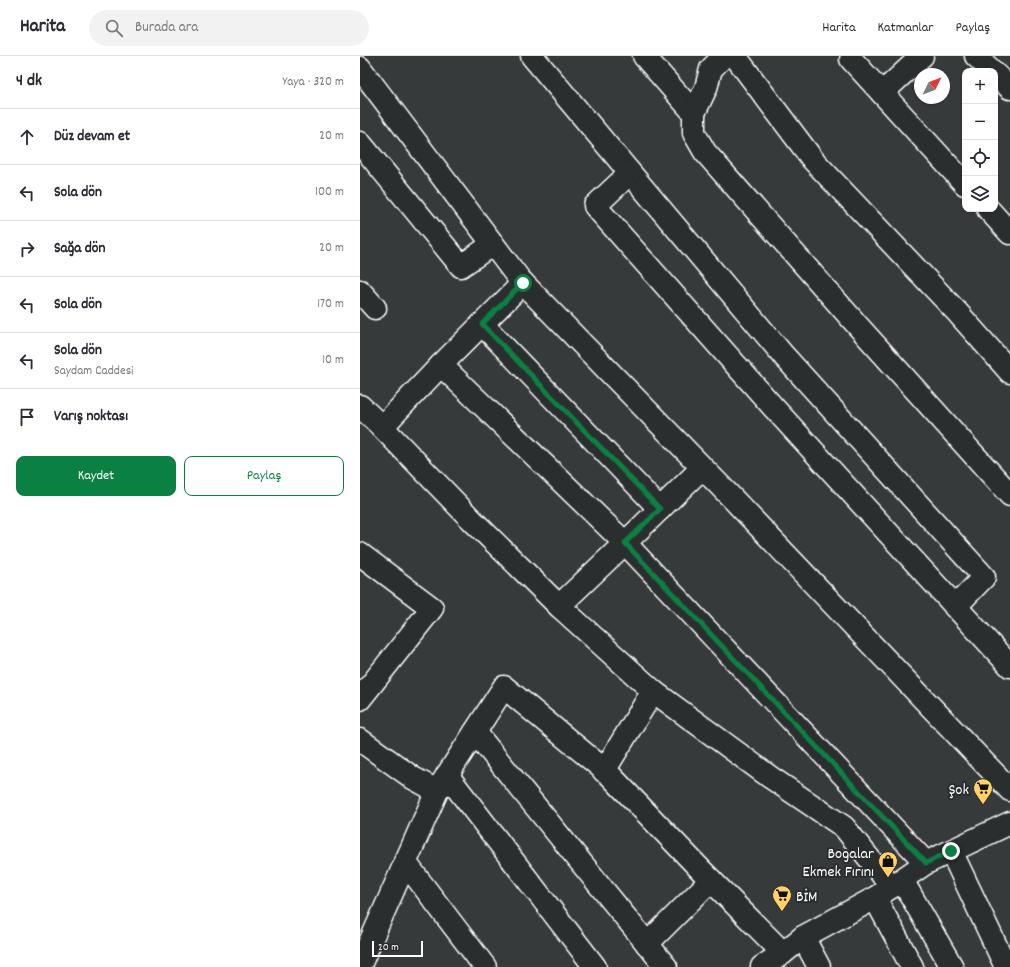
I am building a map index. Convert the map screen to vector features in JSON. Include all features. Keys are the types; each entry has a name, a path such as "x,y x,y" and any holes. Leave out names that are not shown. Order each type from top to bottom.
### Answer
{"street":[{"path":"532,56 784,356 984,577 955,606"},
{"path":"644,56 694,113"},
{"path":"724,56 711,69 706,88 694,113 694,133 705,152 858,326 1010,495"},
{"path":"735,56 813,160 957,312 1010,372"},
{"path":"882,93 922,56"},
{"path":"976,56 989,68"},
{"path":"851,59 962,181"},
{"path":"360,68 523,283 1010,790"},
{"path":"998,77 1010,88"},
{"path":"360,143 461,266 492,244"},
{"path":"630,173 595,206 774,408 1010,666"},
{"path":"991,212 1010,233"},
{"path":"382,427 441,365 523,283"},
{"path":"360,291 374,308"},
{"path":"482,324 660,509"},
{"path":"441,365 625,543 926,863"},
{"path":"360,406 559,606 654,691 770,777 844,827 952,967"},
{"path":"559,606 702,468"},
{"path":"360,554 432,608 360,698"},
{"path":"360,965 405,862 442,783 504,687 604,770 783,953"},
{"path":"604,770 654,691"},
{"path":"475,732 666,967"},
{"path":"360,740 413,778 442,783 595,967"},
{"path":"762,967 803,937 890,888 926,863 1010,823"},
{"path":"951,851 1006,967"},
{"path":"405,862 485,967"},
{"path":"647,944 711,880"},
{"path":"890,888 912,967"},
{"path":"803,937 819,967"}],"place":[{"name":"Şok","path":"983,805"},
{"name":"Bogalar Ekmek Fırını","path":"888,878"},
{"name":"BİM","path":"782,912"}],"route":[{"path":"523,283 482,324 660,509 625,543 926,863 951,851"}]}
